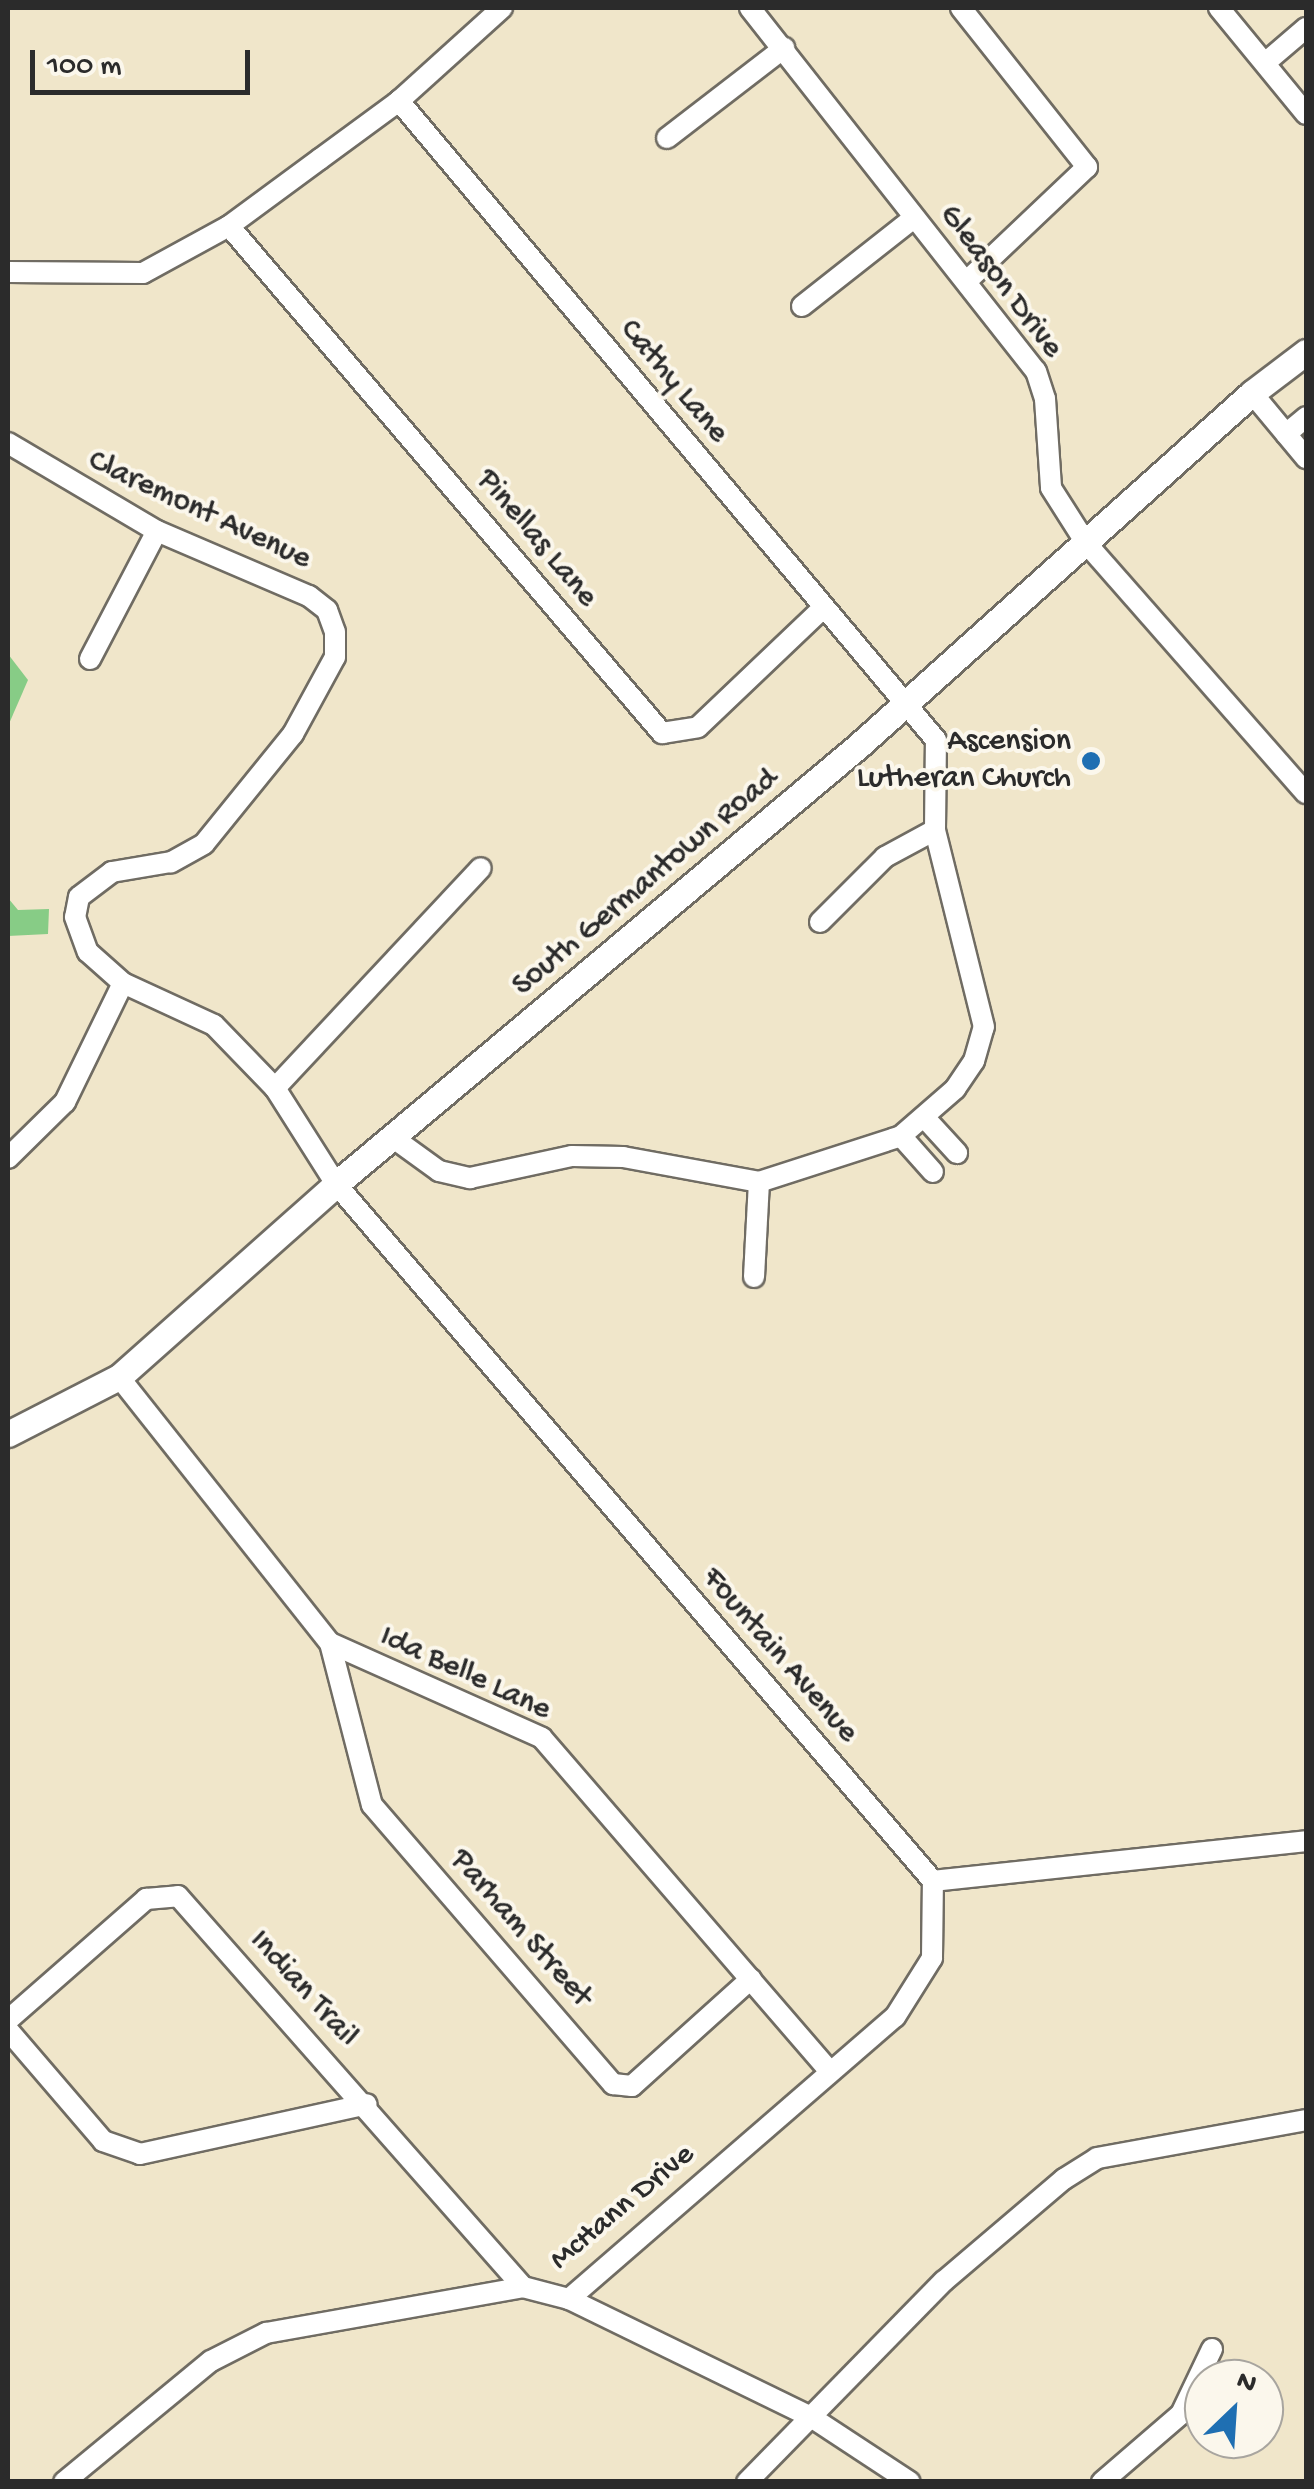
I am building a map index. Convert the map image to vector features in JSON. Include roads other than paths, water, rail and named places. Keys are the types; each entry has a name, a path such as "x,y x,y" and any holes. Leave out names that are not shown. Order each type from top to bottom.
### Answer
{"main road":[{"name":"South Germantown Road","path":"8,1434 120,1378 336,1184 1086,544 1252,393 1306,352"}],"street":[{"path":"8,272 142,273 229,226 399,100 502,8"},
{"name":"Gleason Drive","path":"750,8 1036,371 1045,399 1051,488 1086,544 1306,794"},
{"path":"961,8 1087,167 968,280"},
{"path":"1219,8 1306,114"},
{"path":"1265,62 1306,28"},
{"path":"666,138 784,48"},
{"name":"Cathy Lane","path":"399,100 936,740 935,830 984,1028 974,1062 924,1117 900,1136"},
{"path":"802,306 914,218"},
{"name":"Pinellas Lane","path":"229,226 662,733 698,727 822,608"},
{"path":"1252,393 1306,458"},
{"path":"1286,434 1306,417"},
{"name":"Claremont Avenue","path":"8,443 157,531 309,596 327,610 336,657 292,734 204,844 172,862 112,872 79,897 79,934 123,983 214,1025 274,1088 336,1184"},
{"path":"90,659 157,531"},
{"path":"820,922 885,857 935,830"},
{"path":"274,1088 480,868"},
{"path":"8,1158 64,1102 123,983"},
{"path":"924,1117 957,1152"},
{"path":"392,1138 439,1171 470,1178 572,1156 624,1158 759,1182 900,1136 933,1172"},
{"path":"754,1277 759,1182"},
{"name":"Fountain Avenue","path":"336,1184 933,1881"},
{"name":"Ida Belle Lane","path":"120,1378 330,1643 542,1738 829,2070"},
{"name":"Parham Street","path":"330,1643 372,1804 614,2084 632,2086 751,1979"},
{"path":"933,1881 1306,1841"},
{"name":"McHann Drive","path":"64,2482 211,2361 266,2333 524,2288 568,2299 895,2017 932,1958 933,1881"},
{"name":"Indian Trail","path":"8,2020 146,1899 178,1896 367,2104 524,2288"},
{"path":"8,2030 104,2140 140,2154 367,2104"},
{"path":"747,2482 944,2281 1097,2158 1306,2120"},
{"path":"568,2299 811,2416 910,2482"},
{"path":"1102,2482 1181,2414 1212,2348"}],"place":[{"name":"Ascension Lutheran Church","path":"1091,761"}]}
